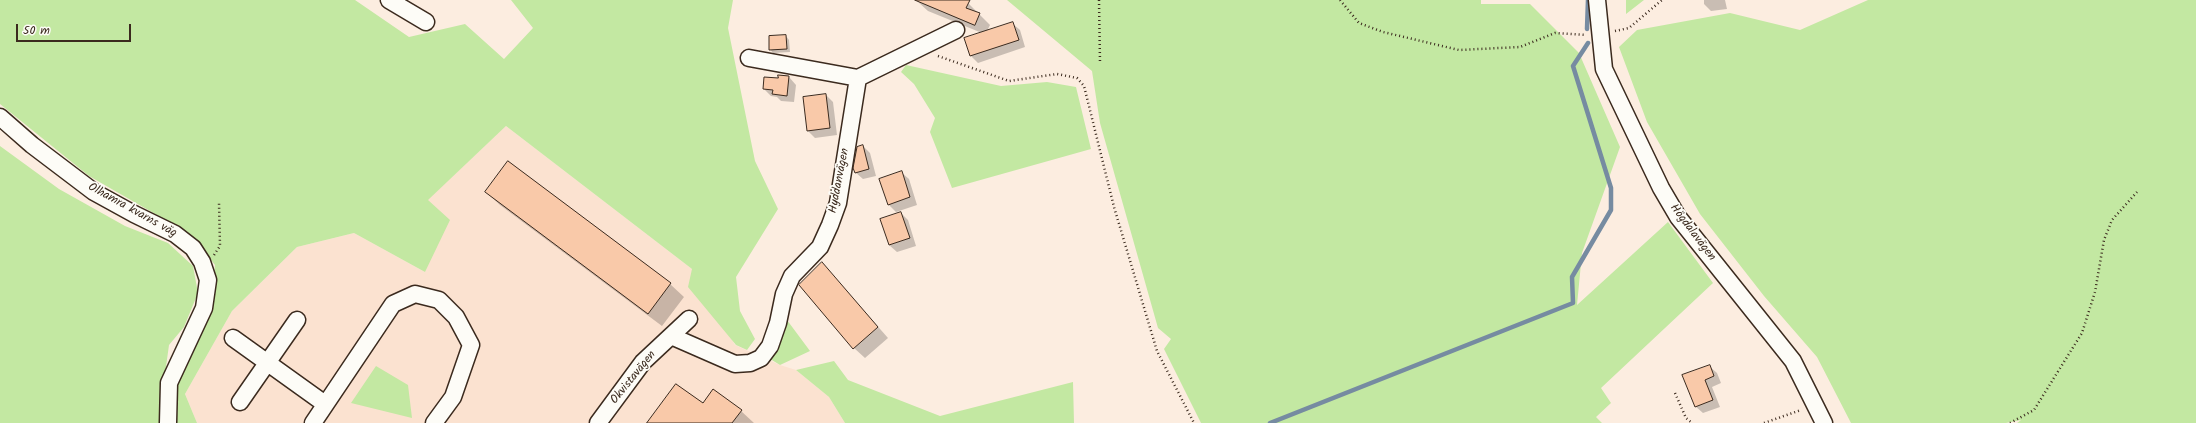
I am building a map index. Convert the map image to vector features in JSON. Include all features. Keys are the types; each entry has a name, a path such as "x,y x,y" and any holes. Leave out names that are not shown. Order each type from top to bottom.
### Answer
{"street":[{"path":"389,0 426,22"},
{"name":"Högdalavägen","path":"1597,0 1604,69 1661,188 1678,217 1793,361 1824,423"},
{"path":"749,58 858,78 956,30"},
{"name":"Hyddanvägen","path":"671,336 735,364 750,363 761,358 770,346 778,323 784,294 792,276 820,247 838,203 858,78"},
{"name":"Olhamra kvarns väg","path":"0,117 32,145 94,192 175,234 193,248 202,262 208,280 204,308 169,383 168,423"},
{"path":"313,423 393,304 415,294 439,300 456,318 471,345 453,397 434,423"},
{"name":"Okvistavägen","path":"598,423 643,362 689,319"},
{"path":"240,402 297,320"},
{"path":"234,338 326,404"}],"path":[{"path":"1099,0 1100,63"},
{"path":"1340,0 1359,23 1383,32 1459,50 1520,47 1555,33 1629,28 1662,0"},
{"path":"918,49 1009,81 1056,74 1077,78 1084,86 1114,207 1157,351 1194,423"},
{"path":"2010,423 2034,410 2082,333 2095,292 2104,240 2112,220 2138,192"},
{"path":"213,256 220,246 219,203"},
{"path":"1676,394 1686,418 1692,423"},
{"path":"1764,423 1816,406"}],"shaded area":[{"path":"506,126 692,269 735,345 780,365 796,370 829,397 845,423 197,423 185,394 232,311 297,247 354,233 425,272 427,200"}],"green space":[{"path":"0,0 355,0 409,37 465,24 504,59 533,28 511,0 733,0 728,28 755,161 778,209 736,277 740,311 755,339 747,350 736,345 688,287 692,269 506,126 428,200 450,220 425,272 354,233 297,247 232,311 185,394 197,423 175,423 172,391 181,366 210,316 215,265 190,234 89,176 0,104"},
{"path":"1007,0 1481,0 1481,4 1530,4 1579,53 1620,147 1582,253 1577,305 1668,222 1713,283 1601,388 1611,403 1596,417 1602,423 1201,423 1164,349 1171,339 1158,328 1100,123 1092,71"},
{"path":"1626,0 1644,0 1626,14"},
{"path":"1868,0 2196,0 2196,423 2017,423 2021,420 2006,423 1851,423 1817,357 1764,296 1700,214 1647,122 1619,47 1637,30 1730,13 1800,30"},
{"path":"906,65 1001,86 1047,82 1076,87 1091,149 952,188 930,132 935,118 914,84 901,72"},
{"path":"0,146 59,189 125,226 168,243 193,266 198,293 184,327 169,345 160,410 161,423 0,423"},
{"path":"787,320 810,351 780,365 767,357"},
{"path":"834,361 848,380 940,416 1073,382 1074,423 845,423 829,397 796,370"},
{"path":"376,366 408,385 412,418 351,403"}],"building":[{"path":"915,0 970,0 966,8 980,13 975,25"},
{"path":"1013,22 1019,40 970,56 964,38"},
{"path":"786,35 787,49 769,50 769,36"},
{"path":"778,75 789,76 787,96 772,94 773,90 763,89 764,77 778,78"},
{"path":"826,94 830,128 807,131 803,97"},
{"path":"863,145 869,169 855,173 853,168 857,147"},
{"path":"508,161 671,283 648,314 485,192"},
{"path":"902,171 910,197 888,205 879,179"},
{"path":"901,212 910,238 889,245 880,219"},
{"path":"822,262 878,327 853,349 799,285"},
{"path":"1710,365 1714,376 1705,380 1713,400 1695,407 1682,375"},
{"path":"676,384 703,403 713,389 742,410 732,423 647,423"}],"waterway":[{"path":"1587,29 1588,0"},
{"path":"1270,423 1573,303 1572,277 1611,210 1611,188 1573,66 1588,43"}]}
